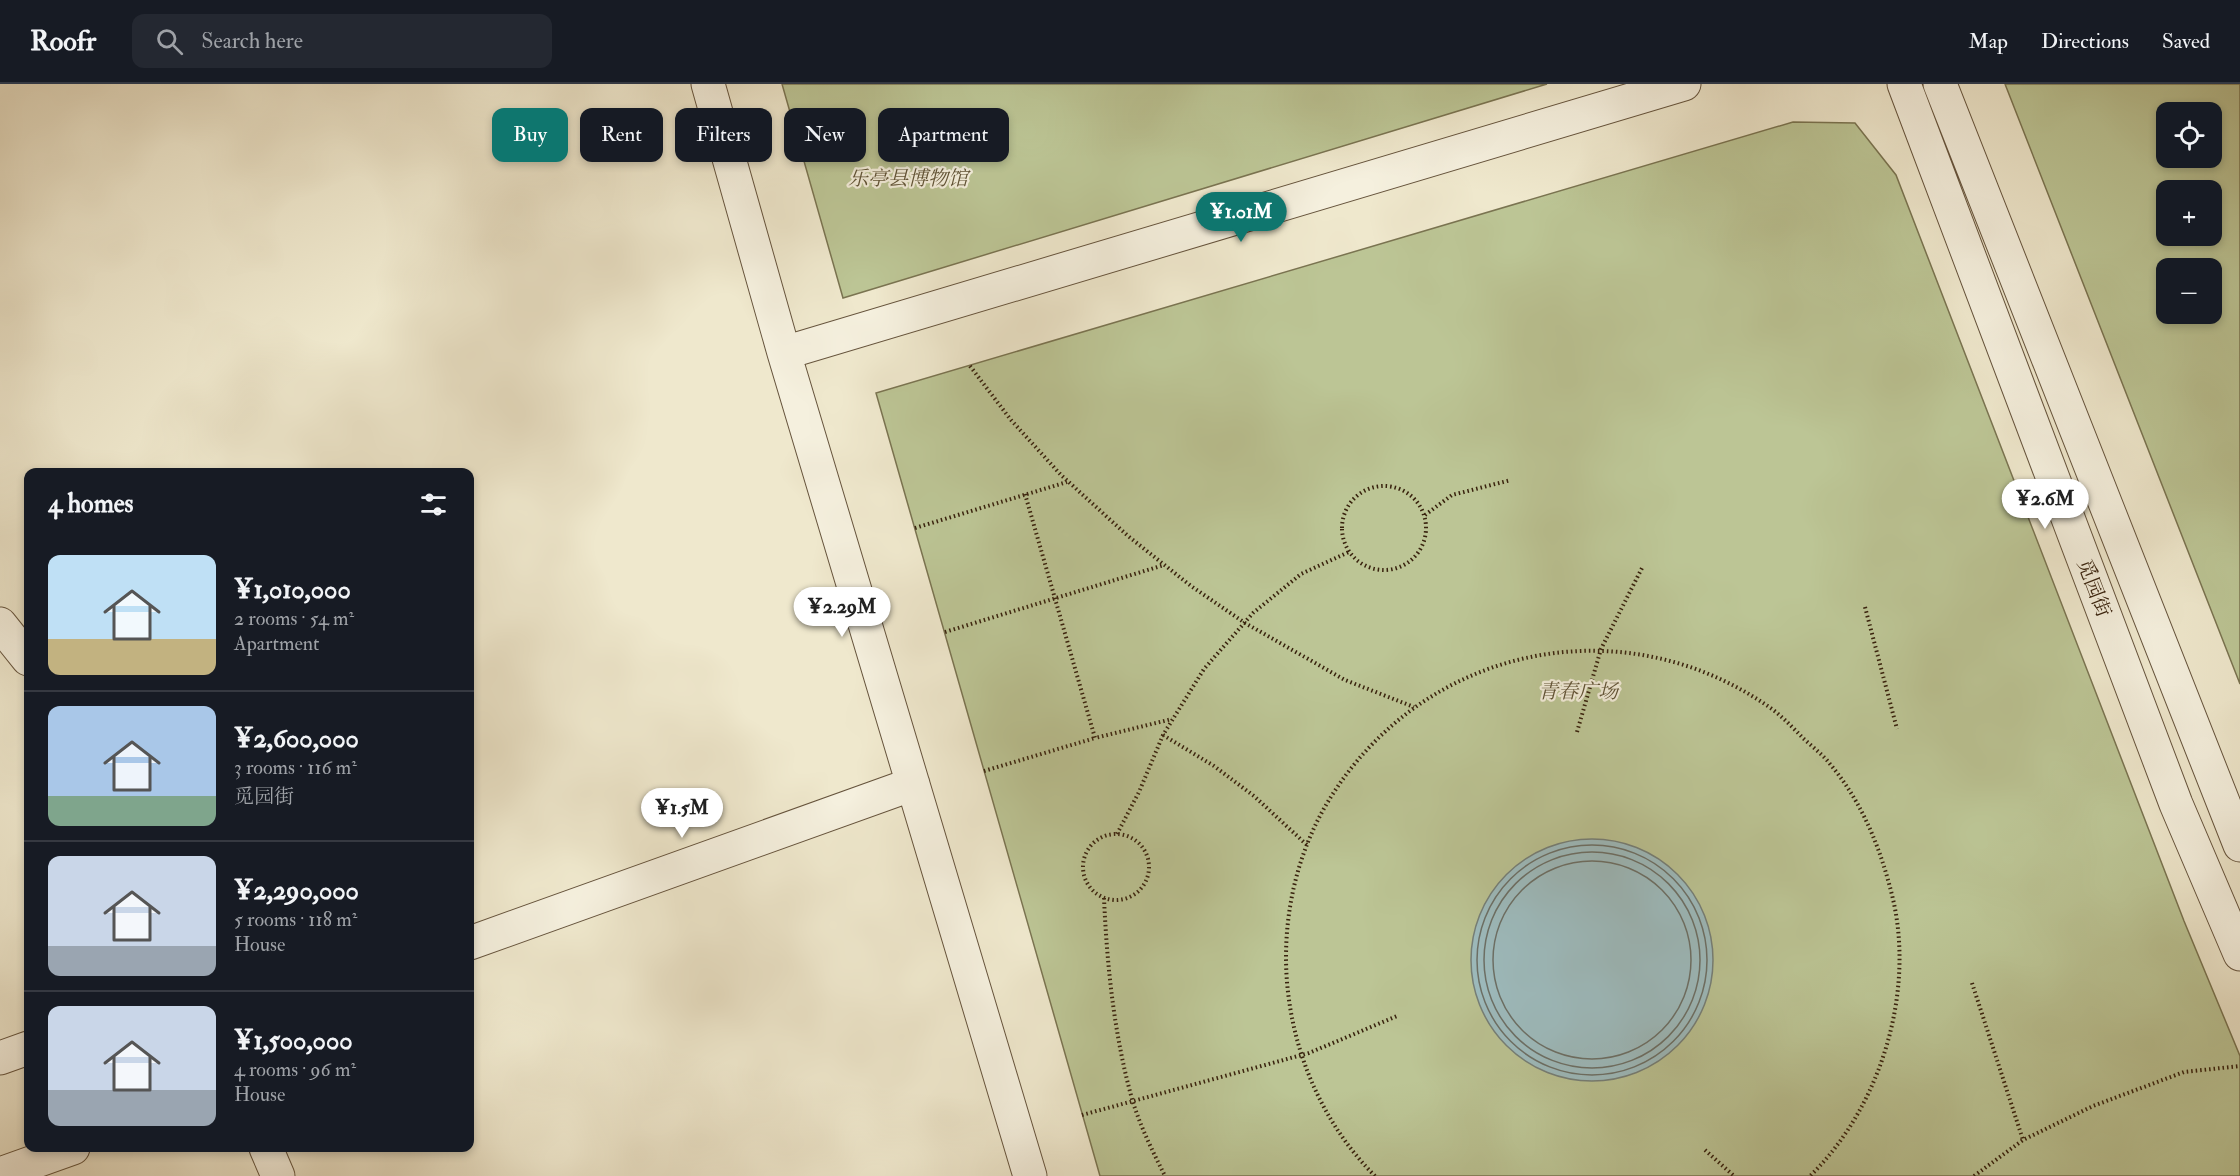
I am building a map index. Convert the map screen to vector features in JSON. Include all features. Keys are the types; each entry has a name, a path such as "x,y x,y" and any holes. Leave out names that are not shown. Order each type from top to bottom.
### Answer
{"street":[{"path":"708,84 784,353 1030,1176"},
{"path":"784,353 1684,84"},
{"name":"觅园街","path":"1904,84 2176,804 2240,954"},
{"name":"觅园街","path":"1940,84 2240,845"},
{"path":"0,624 24,654"},
{"path":"474,942 913,784"},
{"path":"0,1058 24,1049"},
{"path":"0,1174 63,1152"},
{"path":"268,1152 278,1176"}],"path":[{"path":"970,366 1011,420 1068,481 1128,536 1165,565 1245,623 1345,680 1414,708"},
{"path":"1425,514 1452,495 1511,480"},
{"path":"915,528 1068,481"},
{"path":"1381,485 1395,486 1408,492 1425,514 1424,544 1415,557 1404,566 1389,570 1374,569 1360,563 1349,552 1343,537 1342,522 1347,507 1367,488 1381,485"},
{"path":"1025,494 1095,738"},
{"path":"1117,834 1139,792 1163,735 1204,669 1253,613 1301,574 1349,552"},
{"path":"945,632 1165,565"},
{"path":"1577,732 1601,650 1643,566"},
{"path":"1865,608 1897,729"},
{"path":"1375,1176 1344,1140 1327,1113 1312,1085 1292,1026 1285,965 1290,904 1307,845 1321,813 1340,782 1386,730 1414,708 1445,688 1513,661 1548,654 1601,650 1655,657 1687,666 1719,678 1776,712 1829,763 1852,795 1871,830 1885,867 1895,906 1899,945 1898,985 1884,1055 1872,1086 1858,1114 1839,1142 1810,1176"},
{"path":"984,771 1095,738 1173,719"},
{"path":"1163,735 1214,766 1254,796 1307,845"},
{"path":"1117,834 1129,836 1139,842 1150,866 1148,879 1141,890 1131,897 1118,901 1104,898 1092,891 1084,878 1083,864 1087,850 1095,842 1105,836 1117,834"},
{"path":"1104,898 1106,948 1113,1012 1132,1101 1165,1176"},
{"path":"1972,983 2024,1140"},
{"path":"1082,1115 1301,1055 1397,1016"},
{"path":"1974,1176 2024,1140 2093,1106 2184,1072 2240,1066"},
{"path":"1705,1150 1734,1176"}],"green space":[{"name":"乐亭县博物馆","path":"782,84 1547,84 843,298 804,162 866,162 866,108 789,108"},
{"path":"2005,84 2240,84 2240,684"},
{"name":"青春广场","path":"1793,122 1855,123 1896,175 2184,921 2240,1056 2240,1176 1100,1176 876,393"}],"water":[{"path":"1580,839 1604,839 1627,844 1649,853 1678,874 1693,893 1704,914 1711,936 1713,960 1711,984 1704,1006 1693,1027 1678,1046 1649,1067 1627,1076 1604,1081 1580,1081 1557,1076 1535,1067 1515,1054 1498,1037 1485,1017 1476,995 1471,972 1471,948 1476,925 1485,903 1498,883 1515,866 1535,853 1557,844"}]}
